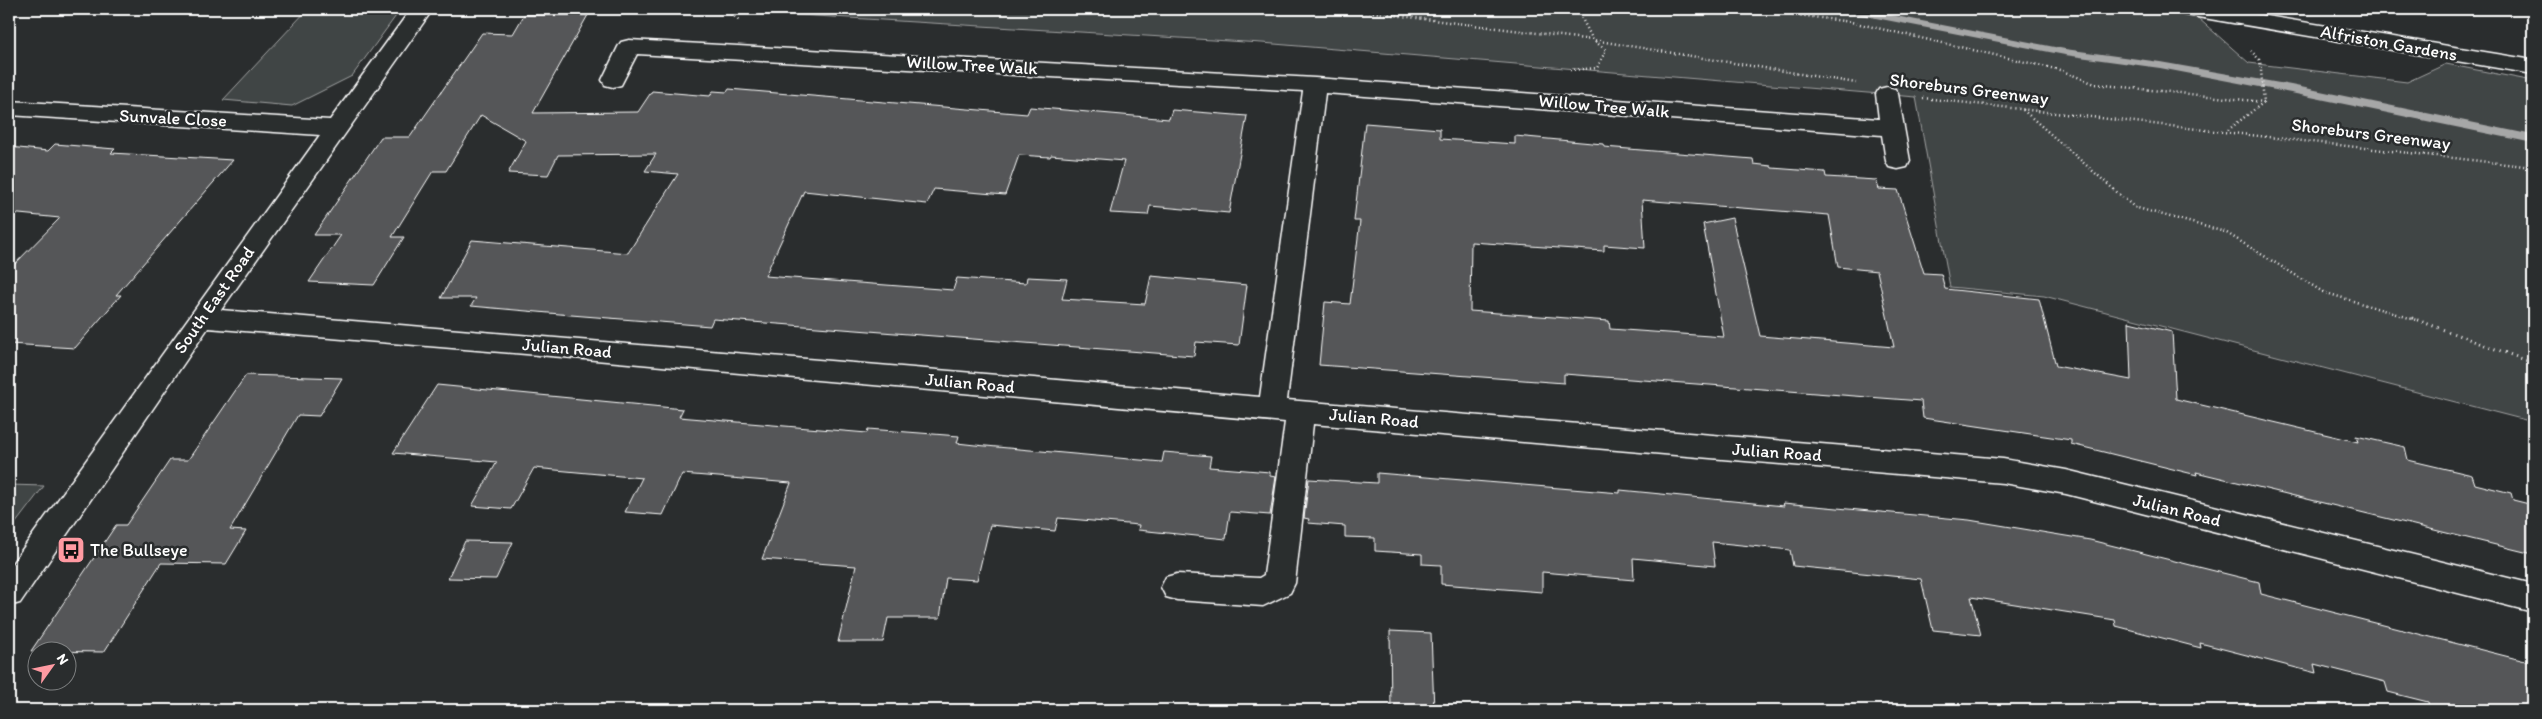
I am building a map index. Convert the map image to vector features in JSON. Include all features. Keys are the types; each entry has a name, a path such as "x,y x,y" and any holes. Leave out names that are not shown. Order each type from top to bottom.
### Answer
{"street":[{"name":"South East Road","path":"9,594 201,318 422,9"},
{"name":"Alfriston Gardens","path":"2186,9 2533,67"},
{"path":"613,80 639,26"},
{"name":"Willow Tree Walk","path":"629,47 1315,85 1892,128"},
{"path":"1177,587 1263,592 1279,583 1286,411 1315,85"},
{"path":"1887,94 1898,161"},
{"name":"Sunvale Close","path":"9,108 338,128"},
{"name":"Julian Road","path":"201,318 562,347 1286,411 2003,471 2066,482 2533,598"}],"path":[{"name":"Shoreburs Greenway","path":"1346,9 1593,40 1853,82 1887,94 2227,130 2533,167"},
{"path":"1561,71 1597,68 1606,50 1593,40 1577,9"},
{"path":"1753,9 1851,22 2060,70 2094,84 2264,100"},
{"path":"2261,69 2264,100"},
{"path":"2227,130 2264,100"},
{"path":"2022,108 2134,207 2225,232 2323,292 2427,322 2533,363"}],"shaded area":[{"path":"308,9 401,9 352,76 292,106 223,100"},
{"path":"700,9 2149,9 2198,18 2249,63 2407,82 2446,64 2533,81 2533,422 2044,296 1950,287 1916,97 1262,43"},
{"path":"9,485 44,486 9,532"}],"building":[{"path":"524,15 588,15 533,113 638,112 652,91 710,96 713,91 727,92 729,89 1027,114 1030,107 1169,119 1172,110 1247,116 1229,213 1150,206 1148,215 1110,213 1124,161 1051,155 1050,157 1019,155 1005,195 934,189 927,204 804,191 765,276 953,290 957,278 1026,283 1027,277 1067,279 1062,299 1145,304 1151,276 1247,285 1239,345 1196,342 1194,356 713,319 710,326 471,306 476,298 441,298 472,240 628,253 678,174 645,171 656,154 558,155 548,175 508,173 526,141 481,115 446,171 433,171 392,237 404,237 374,285 309,282 341,235 314,235 381,137 410,137 482,33 513,34"},
{"path":"1365,123 1440,129 1440,139 1515,144 1515,136 1603,144 1604,147 1753,159 1754,164 1771,166 1772,168 1825,172 1826,177 1876,180 1879,189 1898,190 1924,273 1941,274 1945,289 2039,299 2056,366 2131,380 2129,322 2172,332 2176,399 2358,442 2356,436 2405,447 2408,460 2472,475 2475,484 2511,493 2513,500 2533,505 2533,554 2196,472 2197,475 2071,444 2071,440 1923,418 1921,401 1564,374 1564,383 1319,365 1325,302 1350,304 1360,221 1354,221","holes":["1642,200 1829,215 1838,267 1877,271 1894,347 1760,336 1732,218 1703,224 1724,337 1610,329 1609,321 1470,311 1471,242 1604,251 1604,245 1645,248"]},
{"path":"55,144 115,149 111,153 233,160 116,295 121,295 75,348 9,344 9,270 60,218 9,213 9,147 48,151"},
{"path":"246,375 342,378 319,416 298,415 230,530 246,531 226,564 161,563 104,652 78,652 78,642 37,642 116,525 126,525 170,460 188,460"},
{"path":"437,385 683,409 679,417 867,433 868,429 959,436 957,443 975,445 1162,462 1164,452 1211,456 1209,467 1270,472 1270,476 1276,477 1270,515 1230,512 1226,539 1138,530 1139,525 1058,518 1055,531 990,525 977,580 946,578 940,618 888,618 883,642 838,642 856,566 762,559 791,483 682,474 663,515 625,512 642,478 534,468 511,509 472,506 497,462 393,453"},
{"path":"1377,473 1620,493 1620,490 1784,506 1783,503 1969,520 2090,540 2259,582 2261,594 2533,663 2533,710 2430,710 2428,702 2388,692 2385,682 2314,664 2316,673 2200,643 2201,648 2116,626 2115,620 1971,597 1981,635 1933,630 1921,579 1793,566 1790,550 1712,542 1715,566 1633,558 1634,580 1542,572 1542,592 1441,584 1441,565 1422,564 1422,554 1375,551 1375,538 1345,537 1345,526 1308,523 1309,519 1304,518 1309,479 1377,483"},
{"path":"465,541 513,542 496,579 448,578"},
{"path":"1390,631 1431,633 1434,710 1391,710"}],"waterway":[{"path":"1845,9 2065,52 2160,65 2291,89 2533,139"}],"place":[{"name":"The Bullseye","path":"71,550"}]}
